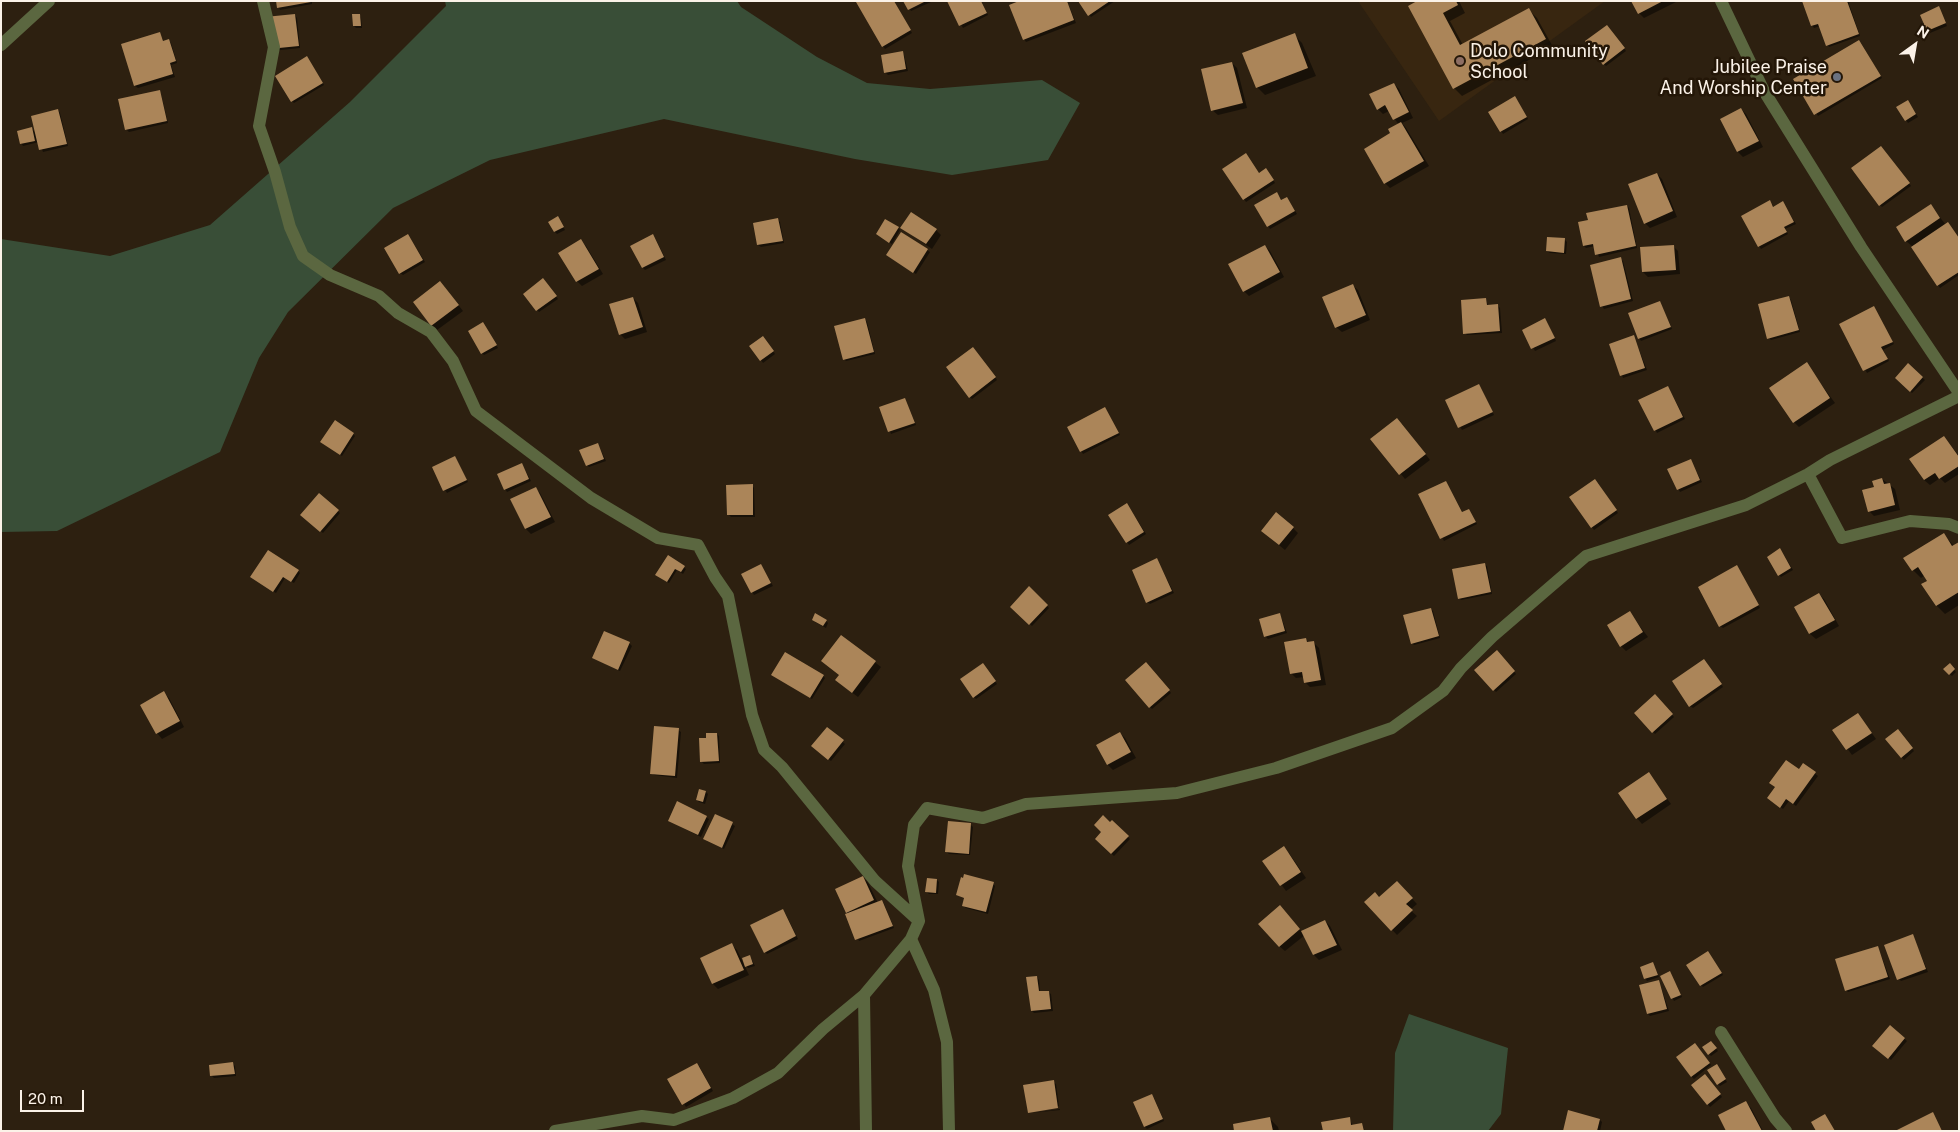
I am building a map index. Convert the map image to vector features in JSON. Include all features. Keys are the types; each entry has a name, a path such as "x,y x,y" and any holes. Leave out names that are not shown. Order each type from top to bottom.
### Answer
{"street":[{"path":"1,44 49,1"},
{"path":"262,1 274,47 259,126 275,172 290,226 303,256 330,275 379,296 398,313 431,332 453,361 476,410 591,498 658,538 698,545 715,577 728,596 752,716 764,750 782,768 875,881 920,921"},
{"path":"555,1131 642,1116 674,1120 733,1098 778,1074 823,1028 864,995 911,939 920,921 908,866 914,825 927,808 983,818 1026,804 1177,793 1276,768 1392,728 1443,691 1461,668 1492,637 1586,556 1746,506 1808,474 1830,460 1959,394 1861,247 1764,91 1721,1"},
{"path":"1808,474 1842,538 1910,521 1949,524 1959,528"},
{"path":"911,939 934,990 947,1042 950,1131"},
{"path":"864,995 866,1131"},
{"path":"1721,1032 1775,1118 1786,1131"}],"shaded area":[{"name":"Dolo Community School","path":"1358,1 1605,1 1439,121"}],"green space":[{"path":"445,1 737,1 741,7 817,57 867,83 930,89 1042,80 1080,103 1048,160 952,175 855,159 664,119 490,160 393,208 288,312 259,358 220,452 57,531 1,532 1,239 110,256 210,225 350,102 446,6"},
{"path":"1409,1014 1508,1048 1501,1114 1488,1131 1393,1131 1395,1053"}],"building":[{"path":"276,1 311,1 311,2 277,8"},
{"path":"857,1 894,1 911,30 882,47"},
{"path":"903,1 926,1 908,10"},
{"path":"947,1 981,1 987,13 959,26"},
{"path":"1019,1 1067,1 1074,20 1023,40 1009,5"},
{"path":"1078,1 1110,1 1088,16"},
{"path":"1417,1 1456,1 1458,5 1443,13 1460,45 1529,8 1546,39 1453,89 1408,6"},
{"path":"1631,1 1663,1 1638,14"},
{"path":"1802,1 1847,1 1859,34 1826,46 1818,24 1811,26"},
{"path":"1939,6 1946,23 1927,31 1920,15"},
{"path":"295,14 299,46 269,49 265,17"},
{"path":"352,14 360,14 361,26 353,26"},
{"path":"1607,25 1625,48 1603,65 1585,41"},
{"path":"160,32 163,41 169,39 176,61 170,63 173,74 134,86 121,44"},
{"path":"1295,33 1308,68 1256,88 1242,53"},
{"name":"Jubilee Praise And Worship Center","path":"1859,40 1881,76 1814,115 1793,79"},
{"path":"903,51 906,69 884,73 881,55"},
{"path":"307,56 323,83 291,102 275,76"},
{"path":"1232,62 1243,103 1211,111 1201,69"},
{"path":"1394,83 1409,112 1393,120 1385,105 1377,110 1369,94"},
{"path":"160,90 167,121 125,130 118,99"},
{"path":"1515,96 1527,117 1500,132 1488,112"},
{"path":"1908,100 1916,114 1905,121 1896,107"},
{"path":"1741,108 1759,141 1737,152 1720,119"},
{"path":"58,109 67,144 39,150 31,116"},
{"path":"1401,122 1424,161 1384,184 1364,149 1390,133 1388,129"},
{"path":"32,127 35,141 20,144 17,131"},
{"path":"1881,146 1910,183 1879,206 1851,168"},
{"path":"1246,153 1259,173 1266,168 1274,180 1243,200 1222,169"},
{"path":"1657,173 1673,211 1644,224 1628,184"},
{"path":"1277,192 1281,200 1287,197 1295,211 1267,227 1254,205"},
{"path":"1770,200 1773,207 1783,201 1794,222 1784,227 1787,232 1758,247 1741,216"},
{"path":"1931,204 1940,218 1905,242 1896,227"},
{"path":"1627,205 1636,246 1595,255 1593,244 1583,246 1578,222 1588,220 1586,213"},
{"path":"911,212 937,229 926,244 900,228"},
{"path":"558,216 564,227 554,232 548,222"},
{"path":"778,218 783,241 757,245 753,223"},
{"path":"885,219 899,227 889,243 876,234"},
{"path":"1948,222 1959,238 1959,272 1937,286 1911,247"},
{"path":"901,232 928,249 913,273 886,255"},
{"path":"408,234 423,260 399,274 384,248"},
{"path":"653,234 664,257 642,268 630,246"},
{"path":"1547,237 1565,238 1564,253 1546,251"},
{"path":"581,239 599,269 576,282 558,253"},
{"path":"1265,245 1280,272 1243,292 1228,264"},
{"path":"1674,245 1676,270 1642,272 1640,247"},
{"path":"1621,257 1631,299 1600,307 1590,265"},
{"path":"543,278 557,296 536,311 523,294"},
{"path":"440,281 459,305 431,326 413,302"},
{"path":"1353,284 1366,315 1335,328 1322,297"},
{"path":"1789,296 1799,330 1767,339 1758,304"},
{"path":"633,297 643,327 619,335 609,304"},
{"path":"1486,298 1487,305 1498,304 1500,331 1463,334 1461,300"},
{"path":"1660,301 1671,327 1638,339 1628,313"},
{"path":"1874,306 1893,342 1881,347 1888,359 1863,371 1839,324"},
{"path":"865,318 874,352 843,360 834,326"},
{"path":"1545,318 1555,338 1531,349 1522,330"},
{"path":"483,322 497,345 481,354 468,331"},
{"path":"1634,335 1645,368 1620,376 1609,344"},
{"path":"763,336 774,351 760,361 749,346"},
{"path":"973,347 996,377 969,398 946,367"},
{"path":"1807,362 1830,398 1793,423 1769,388"},
{"path":"1908,363 1923,377 1910,392 1895,378"},
{"path":"1479,384 1493,412 1458,428 1445,400"},
{"path":"1668,386 1683,417 1654,431 1638,400"},
{"path":"905,398 915,423 888,432 879,407"},
{"path":"1105,407 1119,433 1080,452 1067,427"},
{"path":"1397,418 1426,454 1399,475 1370,439"},
{"path":"335,420 354,433 340,455 320,442"},
{"path":"1944,436 1959,457 1959,466 1939,479 1935,473 1924,480 1909,459"},
{"path":"598,443 604,459 586,466 579,450"},
{"path":"455,456 467,480 443,491 432,467"},
{"path":"1691,459 1700,480 1677,490 1667,469"},
{"path":"522,463 529,479 504,490 497,474"},
{"path":"1882,478 1884,484 1890,483 1895,505 1868,512 1862,490 1874,487 1872,481"},
{"path":"1595,479 1617,510 1591,528 1569,497"},
{"path":"1446,481 1462,512 1469,509 1476,522 1440,539 1418,494"},
{"path":"753,484 753,515 727,515 726,485"},
{"path":"536,487 551,517 525,529 510,499"},
{"path":"319,493 339,510 320,532 300,515"},
{"path":"1127,503 1144,532 1126,543 1108,515"},
{"path":"1276,512 1294,527 1279,545 1261,531"},
{"path":"1944,533 1952,546 1959,542 1959,592 1936,606 1921,584 1927,581 1918,567 1912,571 1903,558"},
{"path":"1780,548 1791,568 1778,576 1767,557"},
{"path":"268,550 299,570 291,582 283,577 273,592 250,577"},
{"path":"668,555 685,566 681,572 675,569 667,582 655,575"},
{"path":"1157,558 1172,591 1146,603 1132,570"},
{"path":"1485,563 1491,592 1458,599 1452,569"},
{"path":"761,564 771,583 751,593 741,574"},
{"path":"1737,565 1759,605 1719,627 1698,587"},
{"path":"1029,586 1048,605 1029,625 1010,607"},
{"path":"1819,593 1835,620 1809,634 1794,607"},
{"path":"1431,608 1439,636 1411,644 1403,615"},
{"path":"1630,611 1643,632 1620,647 1607,625"},
{"path":"815,613 827,620 823,626 812,620"},
{"path":"1280,613 1285,631 1264,637 1259,619"},
{"path":"604,631 630,642 618,670 592,658"},
{"path":"841,635 876,661 852,693 835,680 839,675 821,661"},
{"path":"1306,638 1307,642 1314,641 1321,680 1304,683 1302,672 1290,674 1284,642"},
{"path":"1497,650 1515,671 1493,691 1474,670"},
{"path":"785,652 824,675 810,698 771,675"},
{"path":"1704,659 1722,684 1689,707 1672,681"},
{"path":"1146,662 1170,690 1149,708 1125,680"},
{"path":"983,663 996,681 973,698 960,679"},
{"path":"1950,663 1955,669 1949,675 1943,669"},
{"path":"164,691 180,721 156,734 140,705"},
{"path":"1655,694 1673,714 1652,733 1634,713"},
{"path":"1858,713 1872,733 1846,750 1832,730"},
{"path":"654,726 679,728 675,776 650,774"},
{"path":"827,727 844,740 828,760 811,746"},
{"path":"1898,729 1913,748 1901,758 1885,739"},
{"path":"1120,732 1131,752 1107,765 1096,745"},
{"path":"706,733 717,733 719,761 700,762 699,738 706,738"},
{"path":"1786,760 1799,769 1803,763 1816,772 1793,804 1786,799 1780,808 1767,798 1775,787 1769,783"},
{"path":"1649,772 1667,799 1636,819 1618,793"},
{"path":"699,789 706,791 703,802 696,800"},
{"path":"677,801 707,816 698,835 668,821"},
{"path":"715,814 733,822 722,848 703,839"},
{"path":"1103,815 1110,822 1112,820 1129,836 1111,854 1095,839 1101,832 1094,825"},
{"path":"948,821 971,823 969,854 945,852"},
{"path":"1284,846 1301,872 1280,886 1262,861"},
{"path":"964,874 994,882 986,912 962,906 964,898 956,895 961,877 963,878"},
{"path":"863,876 874,900 846,913 835,889"},
{"path":"927,878 937,879 936,893 925,892"},
{"path":"1397,881 1413,898 1406,904 1413,910 1391,931 1364,902 1375,892 1379,897"},
{"path":"882,900 893,926 855,940 845,914"},
{"path":"1280,905 1300,929 1279,947 1258,924"},
{"path":"783,909 796,936 764,953 750,925"},
{"path":"1325,920 1337,945 1313,955 1301,931"},
{"path":"1913,934 1926,969 1897,980 1884,945"},
{"path":"732,943 744,970 712,984 700,958"},
{"path":"1878,946 1888,977 1845,991 1835,959"},
{"path":"1708,951 1722,973 1700,986 1686,965"},
{"path":"750,955 753,964 745,967 742,958"},
{"path":"1653,962 1658,975 1644,979 1640,967"},
{"path":"1670,971 1681,995 1671,999 1660,976"},
{"path":"1037,976 1039,991 1049,991 1051,1009 1031,1011 1026,977"},
{"path":"1659,980 1667,1009 1647,1014 1639,985"},
{"path":"1890,1025 1905,1038 1888,1059 1872,1046"},
{"path":"1711,1041 1717,1048 1708,1055 1702,1047"},
{"path":"1695,1043 1710,1063 1691,1077 1676,1057"},
{"path":"233,1062 235,1074 210,1076 209,1065"},
{"path":"697,1063 711,1088 682,1105 667,1079"},
{"path":"1717,1064 1726,1079 1717,1085 1707,1070"},
{"path":"1705,1074 1721,1094 1707,1105 1691,1085"},
{"path":"1054,1080 1058,1108 1028,1113 1023,1085"},
{"path":"1152,1094 1163,1119 1144,1127 1133,1102"},
{"path":"1746,1101 1762,1131 1726,1131 1718,1115"},
{"path":"1568,1110 1600,1119 1597,1131 1563,1131"},
{"path":"1933,1112 1942,1131 1895,1131"},
{"path":"1825,1114 1835,1131 1816,1131 1811,1122"},
{"path":"1270,1117 1273,1131 1234,1131 1233,1124"},
{"path":"1350,1117 1351,1125 1362,1123 1364,1131 1323,1131 1321,1122"}],"place":[{"name":"Dolo Community School","path":"1460,61"},
{"name":"Jubilee Praise And Worship Center","path":"1837,77"}]}
